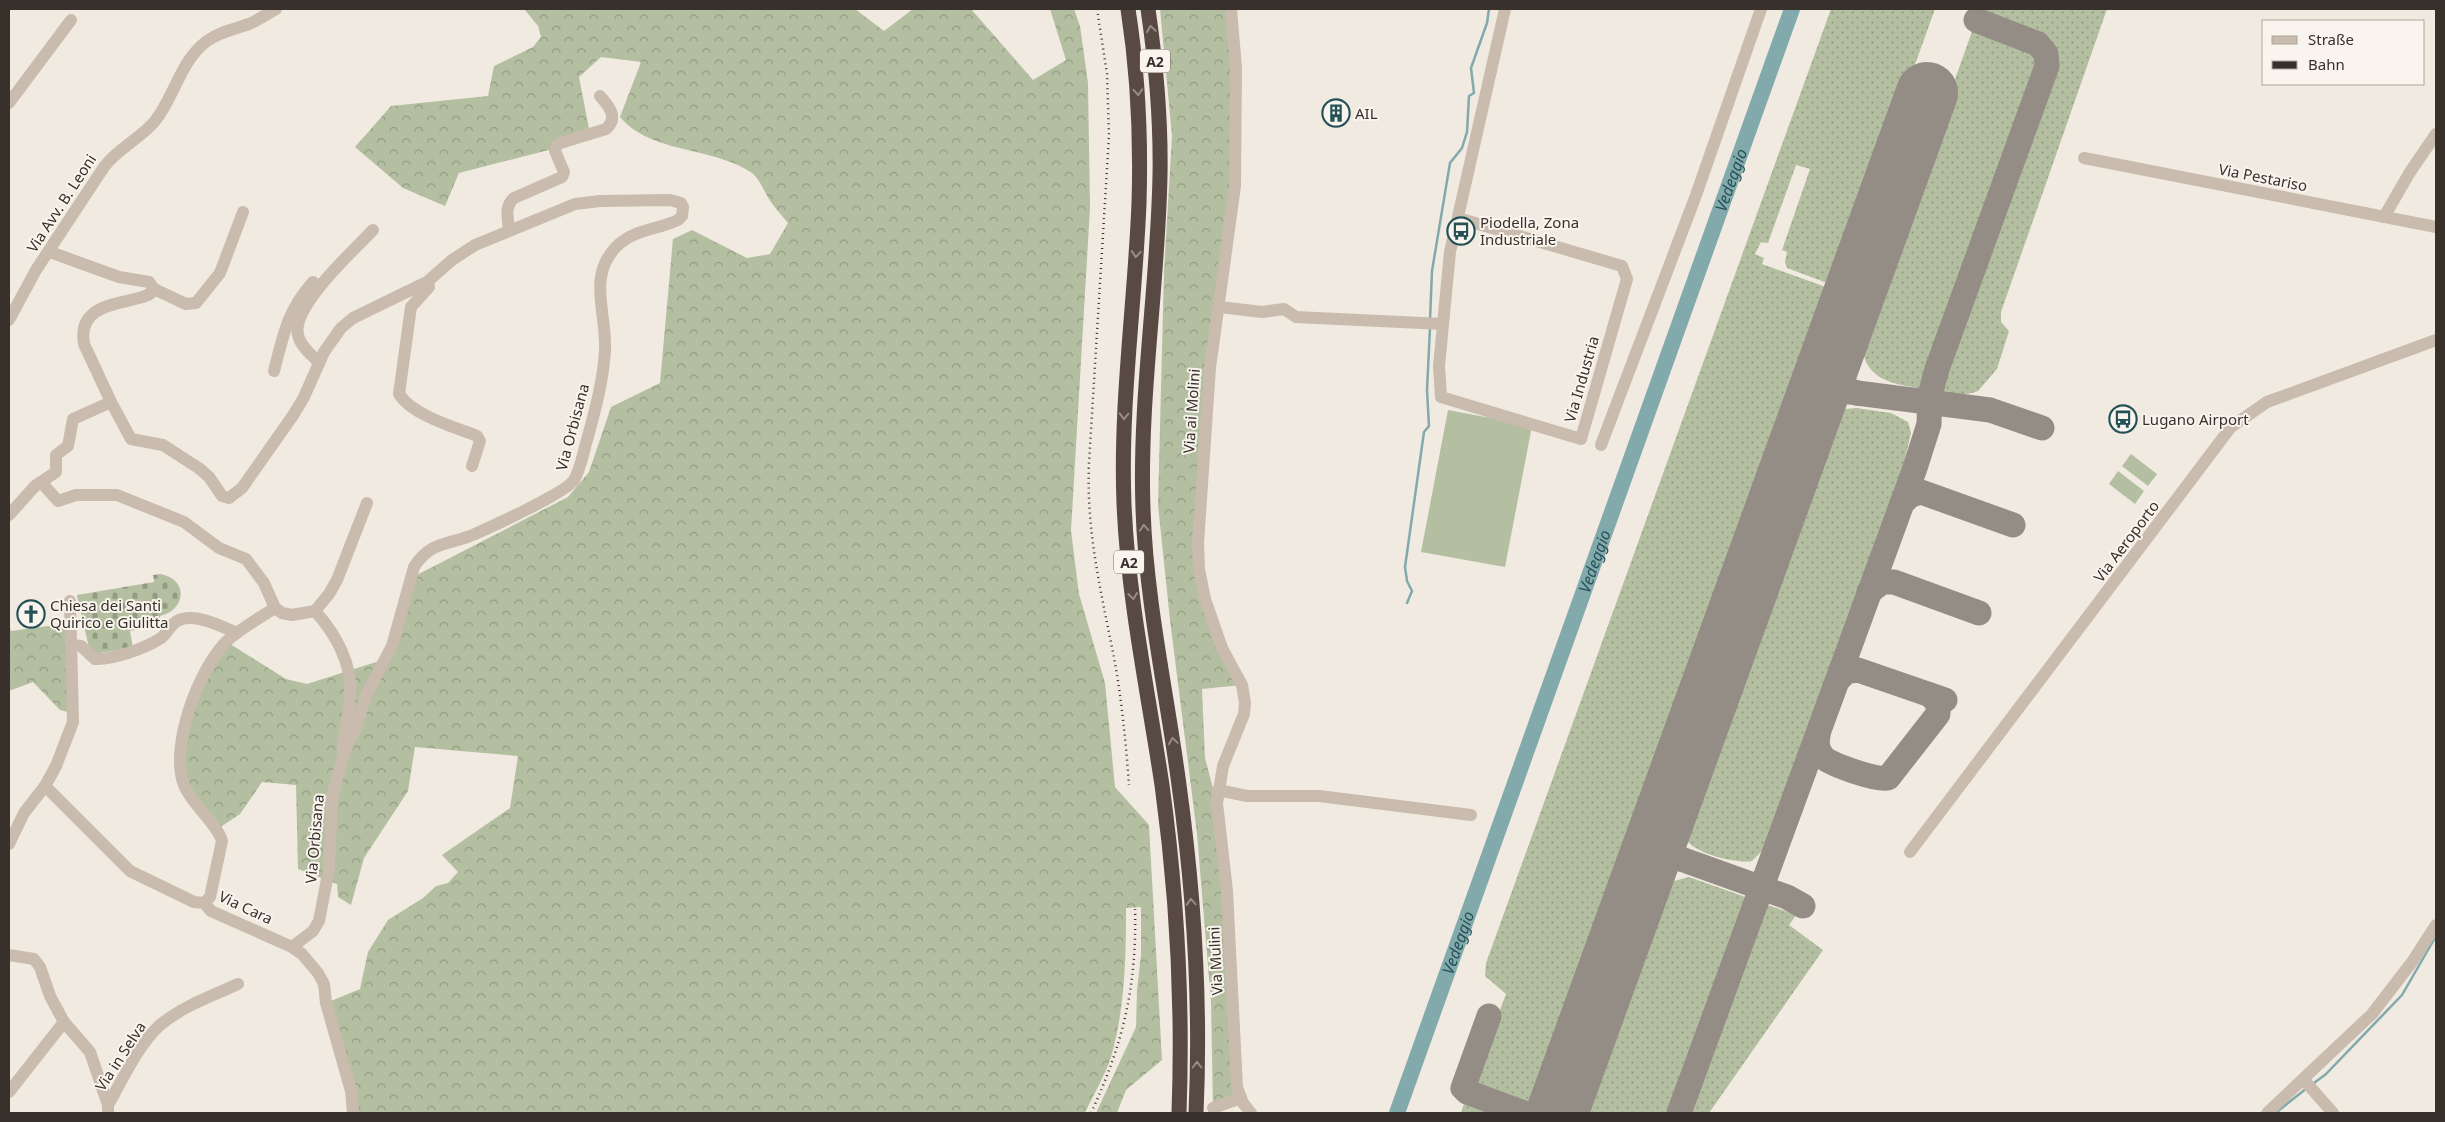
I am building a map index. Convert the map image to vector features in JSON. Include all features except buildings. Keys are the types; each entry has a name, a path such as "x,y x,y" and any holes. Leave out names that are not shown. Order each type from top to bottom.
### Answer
{"highway":[{"name":"A2","path":"1128,9 1137,78 1140,151 1137,247 1125,400 1124,505 1131,585 1162,785 1172,880 1180,1003 1179,1113"},
{"name":"A2","path":"1148,9 1159,113 1158,220 1143,406 1143,511 1150,592 1179,784 1190,887 1196,1003 1196,1113"}],"street":[{"name":"Via Avv. B. Leoni","path":"9,320 28,282 50,252 111,157 140,136 154,122 168,101 185,66 201,45 216,35 254,21 276,9"},
{"name":"Via ai Molini","path":"1218,797 1223,766 1244,714 1245,703 1242,685 1222,648 1205,599 1199,569 1198,543 1210,368 1220,307 1235,186 1236,68 1231,9"},
{"name":"Via Industria","path":"1458,218 1622,266 1627,279 1581,439 1441,397 1439,366 1450,252 1505,9"},
{"path":"1601,444 1624,379 1695,198 1761,9"},
{"path":"9,103 71,20"},
{"path":"509,230 507,208 509,202 562,177 564,172 556,151 557,144 606,129 611,125 613,117 600,96"},
{"path":"2384,217 2410,172 2436,134"},
{"name":"Via Pestariso","path":"2084,158 2436,227"},
{"name":"Via Orbisana","path":"111,402 131,439 163,445 210,477 222,496 229,498 242,488 294,414 319,363 338,332 353,318 427,282 467,249 575,204 600,201 670,200 681,203 684,207 682,216 678,220 634,234 623,240 601,268 600,281 605,335 599,394 579,468 573,483 551,498 474,535 437,546 418,561 411,575 392,646 366,695 357,725 344,753 332,797 329,869 319,921 313,931 292,947"},
{"path":"50,252 119,277 148,282 154,289 186,304 196,303 220,273 243,212"},
{"path":"319,363 299,340 297,327 300,314 326,281 373,230"},
{"path":"274,371 286,324 298,298 318,278 326,281"},
{"name":"Via Orbisana","path":"427,282 429,287 411,307 399,394 407,402 428,416 477,436 480,441 472,466"},
{"path":"9,515 41,482 56,472 56,455 68,446 73,419 111,402 84,344 83,334 86,325 96,312 111,304 148,297 154,289"},
{"path":"1220,307 1262,312 1284,309 1296,317 1443,324"},
{"name":"Via Aeroporto","path":"1910,852 2231,427 2267,402 2436,340"},
{"path":"41,482 58,501 76,495 117,496 184,522 219,548 246,558 264,583 275,608 282,613 292,615 315,611 320,606 337,580 367,503"},
{"path":"9,844 24,814 45,786 62,754 74,718 70,601"},
{"path":"204,903 210,896 222,841 183,784 181,763 183,736 187,717 204,671 227,642 275,608"},
{"path":"315,611 335,636 346,667 351,692 343,737 344,753"},
{"path":"72,645 81,646 95,659 116,656 160,639 175,622 190,618 223,627 237,634"},
{"name":"Via Cara","path":"45,786 130,871 194,902 204,903 211,912 292,947 313,967 324,984 326,1003 351,1091 353,1113"},
{"path":"1218,797 1319,796 1470,815"},
{"name":"Via Mulini","path":"1218,797 1227,891 1237,1081 1241,1098 1251,1113"},
{"path":"2267,1113 2308,1085 2372,1014 2412,962 2436,925"},
{"path":"9,954 34,959 40,966 50,996 64,1022 90,1052 108,1109"},
{"name":"Via in Selva","path":"108,1109 142,1047 159,1026 195,1003 238,984"},
{"path":"9,1092 64,1022"},
{"path":"2308,1085 2333,1113"},
{"path":"1212,1108 1241,1098"}],"green space":[{"path":"524,9 855,9 884,31 913,9 971,9 1033,80 1066,60 1050,9 1074,9 1080,26 1088,83 1090,208 1071,531 1079,594 1105,683 1115,787 1149,825 1162,1060 1126,1090 1117,1113 1096,1113 1136,1027 1137,990 1141,955 1141,907 1126,908 1124,983 1116,1039 1111,1057 1085,1113 353,1113 326,1003 360,989 368,952 388,920 423,898 436,886 448,883 458,872 442,855 510,808 518,756 415,747 408,791 364,858 351,905 338,897 337,884 298,869 296,785 262,782 240,814 216,830 183,784 187,717 227,642 286,679 307,684 392,657 411,578 568,497 589,472 611,407 660,383 673,239 692,230 747,258 770,254 788,223 771,202 758,179 752,173 736,164 719,158 648,138 633,129 620,117 641,62 601,57 579,77 591,139 459,173 445,206 403,188 355,147 391,106 488,96 494,66 533,47 541,37 538,26"},
{"path":"1160,9 1231,9 1235,186 1220,307 1199,569 1242,685 1202,689 1205,758 1217,803 1241,1098 1213,1108 1211,1002 1197,834 1170,620 1158,505 1164,271 1172,136"},
{"path":"1831,9 1935,9 1835,286 1787,268 1785,262 1787,252 1782,250 1810,169 1796,165 1768,243 1761,242 1755,254 1764,258 1762,264 1834,290 1540,1101 1521,1107 1473,1088 1472,1083 1506,994 1485,976 1486,963"},
{"path":"1980,9 2107,9 2001,312 2001,322 2009,331 1997,369 1978,391 1956,394 1896,384 1885,380 1868,366 1862,341"},
{"path":"1856,408 1891,413 1908,422 1911,433 1903,468 1779,812 1762,851 1752,861 1745,862 1717,857 1698,849 1686,839 1686,824 1832,418 1845,409"},
{"path":"1448,410 1532,426 1505,567 1421,552"},
{"path":"2131,454 2157,474 2148,486 2122,466"},
{"path":"2118,471 2144,491 2135,504 2109,484"},
{"path":"161,574 170,577 176,582 180,588 181,595 175,608 169,613 160,616 161,625 130,631 133,648 93,654 89,648 77,595 154,582 153,575"},
{"path":"9,622 11,631 71,623 75,714 60,710 33,682 9,691"},
{"path":"1689,877 1796,915 1789,925 1823,950 1709,1113 1582,1113 1661,893 1674,881"},
{"path":"1467,1097 1506,1113 1461,1113"}],"waterway":[{"path":"1430,320 1432,271 1450,163 1462,148 1467,132 1469,96 1474,93 1471,68 1487,23 1489,9"},
{"name":"Vedeggio","path":"1397,1113 1792,9"},
{"path":"1407,603 1412,591 1407,581 1405,567 1424,432 1429,426 1427,390 1430,328"},
{"path":"2314,1083 2326,1074 2402,995 2436,936"},
{"path":"2278,1111 2307,1088"}],"taxiway":[{"path":"1679,1113 1915,468 1929,424 1930,395 1937,369 2047,66 2046,54 2038,44 1976,20"},
{"path":"1804,432 1817,405 1827,395 1835,392 1857,393 1845,388 1837,381 1834,373 1834,353 1844,322"},
{"path":"1857,393 1990,410 2042,428"},
{"path":"1902,503 1911,495 1921,492 2013,525"},
{"path":"1869,592 1882,582 1894,582 1979,613"},
{"path":"1839,679 1846,672 1858,670 1945,700"},
{"path":"1818,736 1817,745 1824,758 1865,775 1888,778 1938,714 1938,703 1930,695"},
{"path":"1642,884 1652,867 1657,863 1667,858 1681,859 1671,851 1666,841 1666,817"},
{"path":"1681,859 1787,897 1803,906"},
{"path":"1489,1016 1463,1088 1467,1092 1524,1113"}],"runway":[{"path":"1557,1113 1927,93"}],"railway":[{"path":"1097,9 1107,74 1109,136 1089,463 1090,515 1100,589 1120,693 1129,785"},
{"path":"1091,1113 1112,1063 1126,1014 1133,964 1135,909"}],"place":[{"name":"AIL","path":"1336,113"},
{"name":"Piodella, Zona Industriale","path":"1461,231"},
{"name":"Lugano Airport","path":"2123,419"},
{"name":"Chiesa dei Santi Quirico e Giulitta","path":"31,614"}]}
